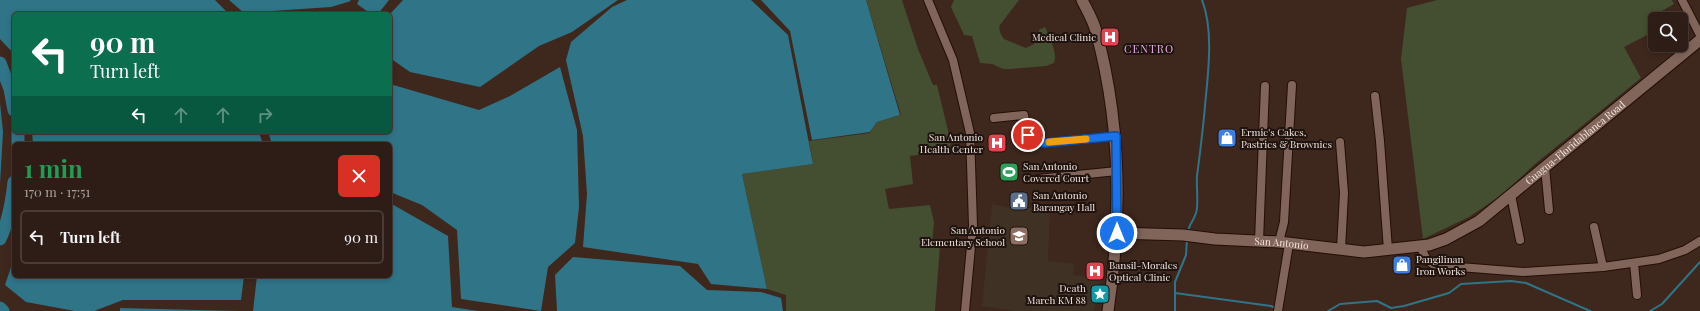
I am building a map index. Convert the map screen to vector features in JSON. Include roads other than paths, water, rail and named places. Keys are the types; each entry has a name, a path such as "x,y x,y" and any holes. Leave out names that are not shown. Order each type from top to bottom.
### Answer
{"main road":[{"path":"1082,0 1096,29 1113,110 1116,136 1117,233 1108,311"},
{"name":"Guagua-Floridablanca Road","path":"1446,239 1479,222 1700,40"},
{"name":"San Antonio","path":"1117,233 1183,235 1284,243 1364,252 1420,246 1446,239"}],"street":[{"path":"928,0 953,60 970,133 973,225 965,311"},
{"path":"1682,0 1700,35"},
{"path":"1279,309 1292,85"},
{"path":"1259,241 1265,86"},
{"path":"1375,96 1388,250"},
{"path":"994,118 1024,115 1028,135 1034,142 1052,142 1116,136"},
{"path":"1340,142 1344,193 1341,249"},
{"path":"1545,167 1549,210"},
{"path":"1038,179 1116,171"},
{"path":"1511,195 1520,240"},
{"path":"1594,227 1603,267"},
{"path":"1420,246 1429,263 1450,267 1523,272 1634,264 1670,256 1685,250 1700,241"},
{"path":"1634,264 1637,295"}],"water":[{"path":"0,0 215,0 226,12 12,12 12,52 0,39"},
{"path":"229,0 351,1 331,7 243,12"},
{"path":"359,0 389,0 380,12 368,12 357,4"},
{"path":"403,0 618,0 572,32 539,46 480,87 410,72 392,59 392,12"},
{"path":"627,0 751,0 788,35 813,164 742,174 767,289 711,284 698,264 583,247 587,194 583,136 566,60 571,42 612,7"},
{"path":"761,0 866,0 900,115 877,122 870,132 812,140 790,31"},
{"path":"560,67 577,130 579,207 575,243 548,267 541,311 461,299 457,230 422,205 392,193 392,142 271,142 269,134 392,134 392,85 479,110 510,96"},
{"path":"0,103 3,132 0,184"},
{"path":"32,134 260,134 262,142 33,142"},
{"path":"392,204 448,236 452,307 478,311 253,311 257,278 392,278"},
{"path":"573,257 680,266 707,290 761,292 781,298 783,311 557,311 555,275"},
{"path":"12,264 12,278 244,278 241,300 123,300 94,311 75,311 26,302 5,285"},
{"path":"120,308 237,311 120,311"}],"waterway":[{"path":"1188,232 1197,210 1197,176 1209,66 1208,25 1202,0"},
{"path":"0,63 10,89 12,100"},
{"path":"18,134 18,142"},
{"path":"0,239 6,225 12,197"},
{"path":"1175,311 1175,282 1186,255 1187,239"},
{"path":"1650,311 1662,304 1700,262"},
{"path":"1328,311 1340,304 1377,301 1391,308 1404,306 1449,293 1461,284 1511,281 1526,283 1590,311"},
{"path":"1175,293 1271,306 1277,309"},
{"path":"0,308 3,311"}],"place":[{"name":"Medical Clinic","path":"1110,37"},
{"name":"Ermie's Cakes, Pastries & Brownies","path":"1227,138"},
{"name":"San Antonio Health Center","path":"997,143"},
{"name":"San Antonio Covered Court","path":"1009,172"},
{"name":"San Antonio Barangay Hall","path":"1019,201"},
{"name":"San Antonio Elementary School","path":"1019,236"},
{"name":"Pangilinan Iron Works","path":"1402,265"},
{"name":"Bansil-Morales Optical Clinic","path":"1095,271"},
{"name":"Death March KM 88","path":"1100,294"}],"district":[{"name":"CENTRO","path":"1149,48"}]}
